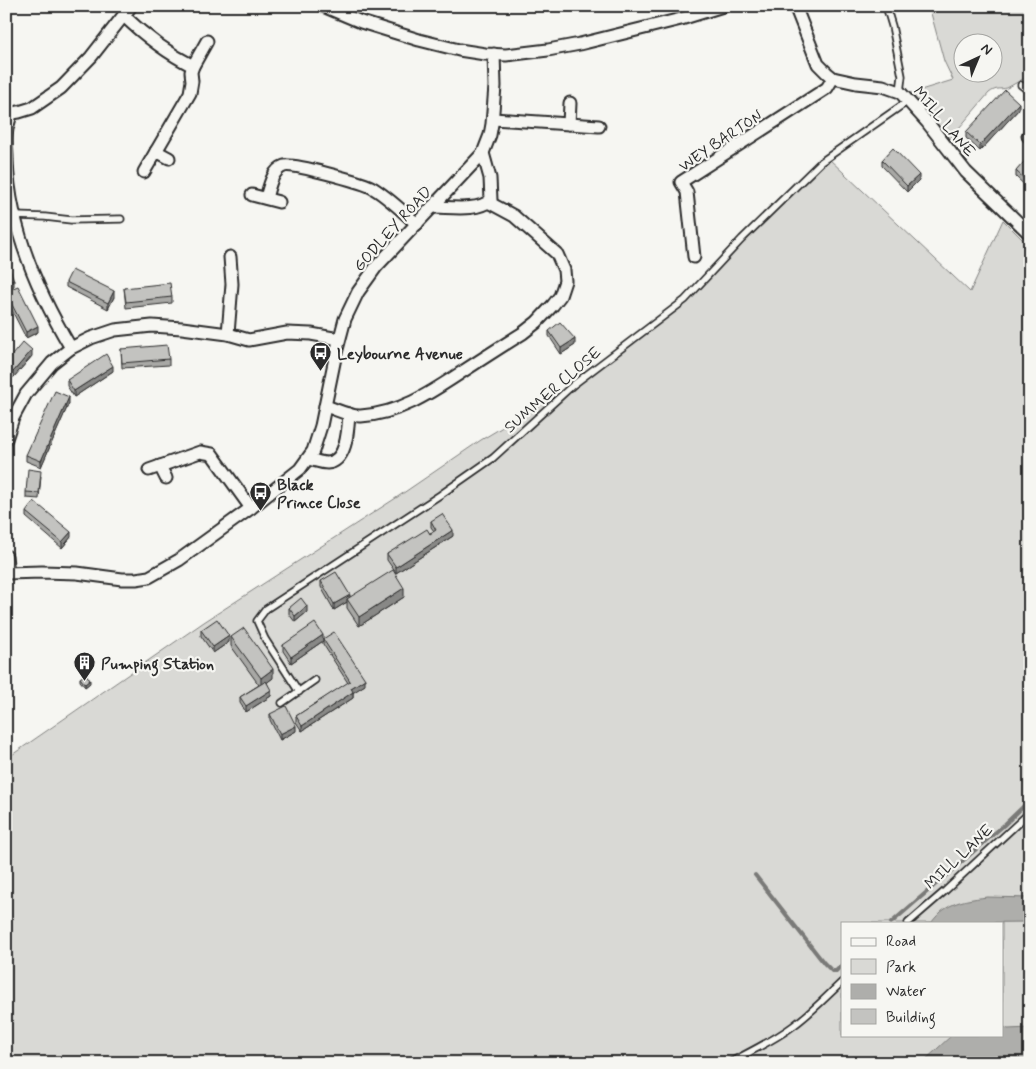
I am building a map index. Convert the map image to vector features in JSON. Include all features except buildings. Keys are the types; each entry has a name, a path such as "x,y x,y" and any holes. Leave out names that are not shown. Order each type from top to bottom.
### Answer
{"street":[{"path":"323,6 361,22 419,40 459,50 506,55 580,44 681,19 723,6"},
{"path":"795,6 818,64 833,78"},
{"path":"71,348 31,270 15,216 8,175 6,130 9,114 32,108 61,88 91,57 128,11 159,46 192,66"},
{"path":"144,172 190,93 192,66 207,41"},
{"name":"GODLEY ROAD","path":"7,573 68,573 136,579 149,577 179,560 300,469 313,451 321,426 345,319 358,292 376,267 483,152 490,136 493,119 494,54"},
{"name":"MILL LANE","path":"833,78 883,86 904,96 966,172 1030,234"},
{"name":"WEY BARTON","path":"694,257 687,192 681,182 827,88 833,78"},
{"path":"569,124 570,103"},
{"path":"493,119 599,126"},
{"path":"156,151 169,158"},
{"path":"432,207 469,207 485,204 491,200 490,178 483,152"},
{"path":"266,198 271,180 277,171 283,166 293,166 370,186 416,224"},
{"path":"252,195 279,202"},
{"path":"325,406 360,416 404,406 423,397 523,333 537,322 553,305 560,296 565,281 564,270 557,254 514,216 488,202"},
{"path":"228,334 232,284 230,257"},
{"path":"6,439 10,417 52,363 71,348 91,338 115,330 152,326 228,334 248,340 287,333 311,334 340,339"},
{"path":"308,459 325,463 334,462 342,453 348,432 349,414"},
{"path":"166,478 155,468 200,452 212,454 250,508"},
{"path":"6,556 7,573"}],"lane":[{"path":"886,6 902,76 904,96"},
{"path":"1021,85 1030,92"},
{"name":"SUMMER CLOSE","path":"299,692 261,630 258,620 266,609 493,458 573,385 685,300 742,239 821,162 904,96"},
{"path":"15,216 71,220 121,219"},
{"path":"282,703 316,680"},
{"name":"MILL LANE","path":"909,922 1030,812"},
{"path":"729,1063 776,1038 793,1026 841,983"}],"green space":[{"path":"929,6 1008,6 1010,10 1014,6 1030,6 1030,75 1007,88 996,89 989,93 947,142 911,93 953,80 944,61"},
{"path":"827,157 970,292 1003,220 1030,247 1030,1063 6,1063 6,759 204,622 396,498 481,440 573,385 685,300 742,239"}],"water":[{"path":"987,897 1030,898 1030,922 932,922 950,906 966,900"},
{"path":"1004,1027 1008,1029 1030,1028 1030,1061 1022,1063 922,1063 951,1036 1004,1036"}],"waterway":[{"path":"892,922 1030,800"},
{"path":"755,875 824,963 832,971 836,971 841,966"}],"place":[{"name":"Leybourne Avenue","path":"321,372"},
{"name":"Black Prince Close","path":"261,512"},
{"name":"Pumping Station","path":"85,682"}]}
